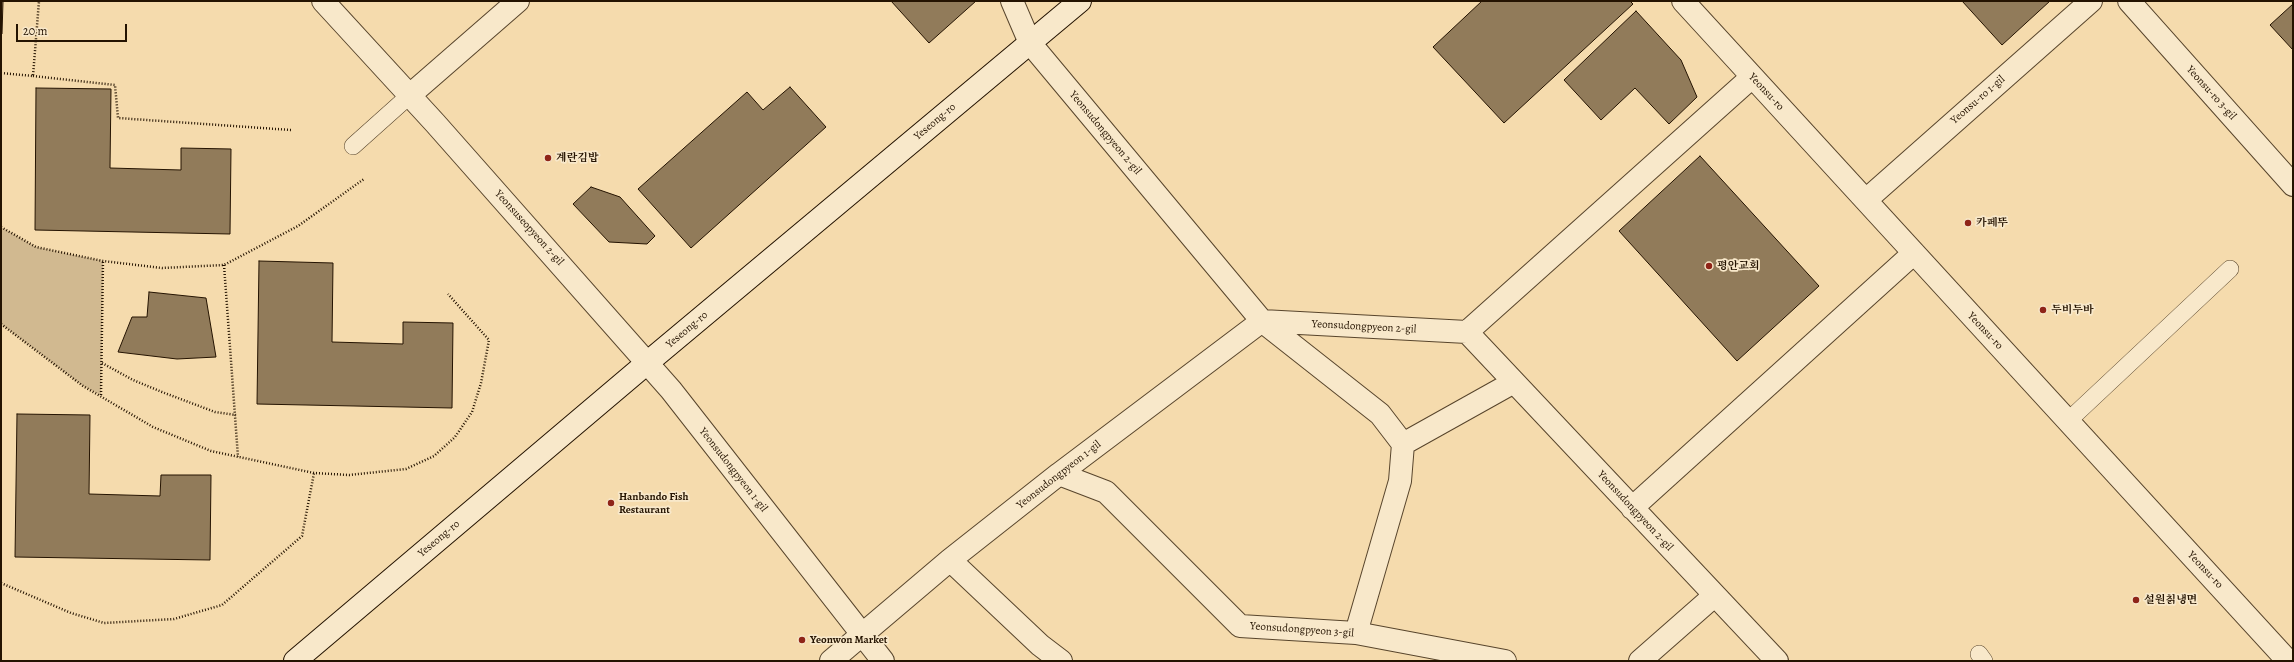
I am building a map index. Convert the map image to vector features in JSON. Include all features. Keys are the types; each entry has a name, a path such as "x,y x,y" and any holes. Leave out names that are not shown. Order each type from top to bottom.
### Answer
{"street":[{"name":"Yeonsuseopyeon 2-gil","path":"323,1 410,95 647,363"},
{"path":"410,95 518,1"},
{"name":"Yeonsudongpyeon 2-gil","path":"1012,1 1030,43 1262,321 1467,332 1714,596 1777,661"},
{"name":"Yeseong-ro","path":"295,661 647,363 1080,1"},
{"name":"Yeonsu-ro","path":"1683,1 2288,661"},
{"name":"Yeonsu-ro 1-gil","path":"1866,200 2091,1"},
{"name":"Yeonsu-ro 3-gil","path":"2128,1 2293,185"},
{"path":"1467,332 1752,77"},
{"path":"1632,508 1914,253"},
{"path":"1262,321 1380,414 1403,444 1400,481 1356,633"},
{"name":"Yeonsudongpyeon 1-gil","path":"832,661 950,560 1059,474 1262,321"},
{"name":"Yeonsudongpyeon 1-gil","path":"647,363 676,396 861,635 883,661"},
{"path":"1403,444 1514,382"},
{"name":"Yeonsudongpyeon 3-gil","path":"1059,474 1106,492 1240,626 1356,633 1505,661"},
{"path":"950,560 1040,645 1061,661"},
{"path":"1640,661 1714,596"}],"lane":[{"path":"353,146 410,95"},
{"path":"2068,421 2230,269"}],"path":[{"path":"34,76 39,1"},
{"path":"1,73 115,85 118,118 291,130"},
{"path":"1,227 36,247 104,261 162,268 224,265 298,226 364,179"},
{"path":"101,395 104,261"},
{"path":"224,265 238,457"},
{"path":"1,324 83,386 101,395 153,427 211,451 314,474 349,475 406,469 434,456 455,437 472,412 482,383 489,340 448,294"},
{"path":"102,363 133,380 162,392 215,412 236,415"},
{"path":"1,583 71,613 104,623 174,619 222,605 302,536 314,474"}],"shaded area":[{"path":"1,227 36,247 103,261 101,395 83,386 1,324"}],"building":[{"path":"1,1 3,1 2,34 1,34"},
{"path":"891,1 976,1 929,43"},
{"path":"1482,1 1630,1 1633,4 1504,123 1433,47"},
{"path":"1962,1 2050,1 2002,45"},
{"path":"2293,4 2293,50 2270,25"},
{"path":"1636,11 1681,60 1697,97 1669,124 1635,88 1601,120 1564,80"},
{"path":"790,87 826,127 691,248 638,189 747,92 763,110"},
{"path":"36,88 111,89 110,168 181,170 181,148 231,149 230,234 35,230"},
{"name":"평안교회","path":"1700,156 1819,286 1737,361 1619,231"},
{"path":"591,187 620,197 655,236 647,244 609,242 573,204"},
{"path":"259,261 333,263 332,342 403,344 403,322 453,323 452,408 257,404"},
{"path":"149,292 206,298 216,357 177,359 118,352 132,317 147,317"},
{"path":"17,414 90,415 89,494 160,496 161,475 211,475 210,560 15,557"}],"place":[{"name":"계란김밥","path":"548,158"},
{"name":"카페뚜","path":"1968,223"},
{"name":"평안교회","path":"1709,266"},
{"name":"두비두바","path":"2043,310"},
{"name":"Hanbando Fish Restaurant","path":"611,503"},
{"name":"설원칡냉면","path":"2136,600"},
{"name":"Yeonwon Market","path":"802,640"}]}
